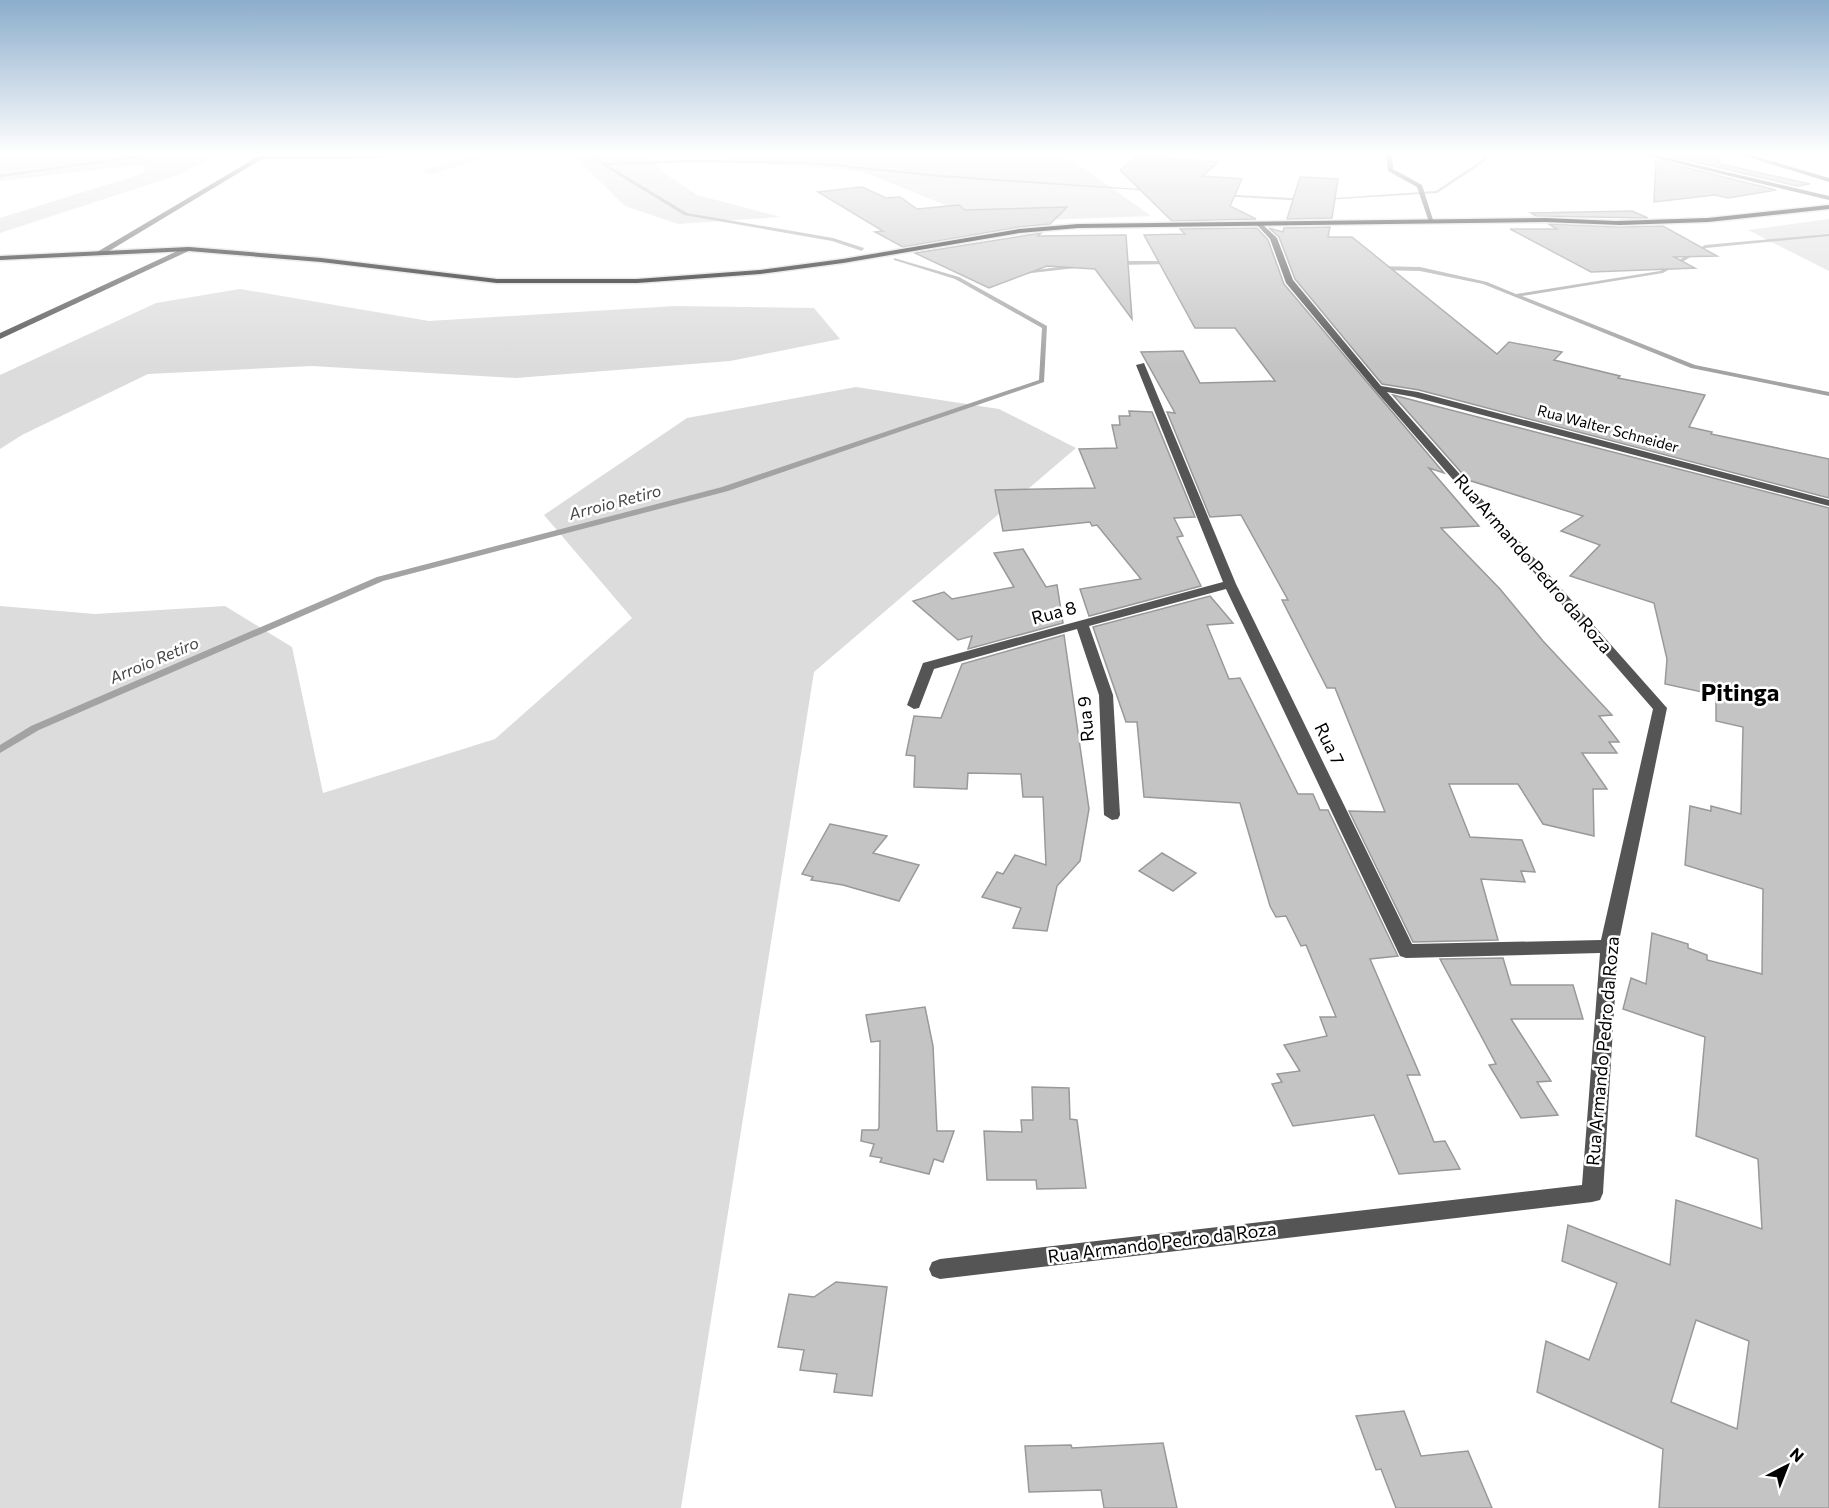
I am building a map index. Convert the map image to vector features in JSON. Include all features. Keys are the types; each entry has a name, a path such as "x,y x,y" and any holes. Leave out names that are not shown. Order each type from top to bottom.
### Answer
{"main road":[{"path":"0,258 189,249 321,260 497,281 637,281 760,272 938,246 1077,231 1288,225"},
{"path":"1261,226 1336,225"}],"street":[{"path":"100,252 145,225"},
{"name":"Rua Armando Pedro da Roza","path":"940,1269 1592,1193 1609,946 1660,708 1378,388 1289,281 1273,238 1261,226"},
{"path":"0,336 189,249"},
{"name":"Rua 7","path":"1141,365 1230,584 1406,951 1609,946"},
{"name":"Rua Walter Schneider","path":"1378,388 1415,394 1829,503"},
{"name":"Rua 8","path":"914,705 928,666 1230,584"},
{"name":"Rua 9","path":"1082,624 1106,695 1112,815"}],"shaded area":[{"path":"0,225 23,225 0,233"},
{"path":"1782,225 1829,225 1829,271 1748,230"},
{"path":"240,289 429,321 675,306 814,308 840,339 730,361 516,378 312,366 148,374 22,435 0,449 0,375 156,303"},
{"path":"856,387 999,409 1076,448 814,672 681,1508 0,1508 0,606 95,614 225,606 292,647 323,793 495,739 632,618 544,515 687,418"}],"building":[{"path":"874,225 1036,225 903,247 875,232 883,231"},
{"path":"1551,225 1663,226 1717,256 1674,257 1695,268 1591,272 1510,229 1557,229"},
{"path":"1330,227 1328,237 1352,237 1497,354 1509,342 1562,352 1554,360 1620,376 1618,378 1705,395 1689,427 1712,432 1711,434 1829,459 1829,498 1419,390 1382,384 1295,279 1279,237 1269,228 1283,232 1284,228"},
{"path":"1257,228 1268,240 1284,284 1444,473 1429,468 1479,526 1441,528 1500,589 1543,641 1612,715 1599,716 1619,742 1609,742 1617,753 1582,753 1607,789 1593,789 1594,836 1543,824 1518,784 1449,784 1470,837 1522,840 1535,872 1521,871 1525,882 1481,879 1498,940 1413,942 1349,811 1385,812 1335,688 1327,688 1282,600 1288,600 1241,515 1210,517 1167,412 1175,413 1141,352 1183,351 1200,383 1275,381 1235,328 1195,328 1144,235 1185,234 1180,229"},
{"path":"1041,233 1038,236 1126,235 1132,319 1095,269 1047,266 989,288 915,253"},
{"path":"1393,395 1829,508 1829,1508 1659,1508 1663,1449 1537,1392 1546,1341 1589,1360 1617,1283 1562,1261 1568,1225 1670,1265 1676,1200 1762,1229 1758,1159 1696,1136 1705,1037 1623,1009 1631,978 1646,984 1652,933 1688,944 1688,948 1707,955 1707,960 1762,974 1763,889 1685,865 1690,806 1711,811 1711,806 1741,814 1743,727 1716,721 1716,695 1665,684 1667,659 1654,603 1570,576 1600,545 1561,531 1583,516 1468,480","holes":["1696,1320 1749,1341 1737,1429 1671,1402"]},
{"path":"1129,411 1152,412 1195,517 1174,518 1183,536 1177,537 1201,586 1089,616 1080,589 1141,579 1097,525 1092,526 1090,522 1003,531 995,490 1095,488 1079,449 1117,448 1112,425 1120,425 1119,416 1130,416"},
{"path":"1023,549 1046,587 1057,585 1063,623 968,649 972,636 958,640 913,601 944,592 952,599 1014,587 994,553"},
{"path":"1210,596 1233,623 1207,625 1229,679 1240,678 1298,794 1313,794 1320,810 1328,810 1398,956 1370,959 1420,1075 1407,1075 1434,1142 1445,1141 1460,1169 1399,1174 1374,1115 1293,1126 1272,1084 1282,1082 1277,1074 1300,1071 1284,1045 1327,1036 1320,1017 1336,1017 1306,945 1301,946 1286,916 1276,917 1270,906 1240,803 1144,797 1137,722 1126,722 1093,627"},
{"path":"1064,635 1089,809 1080,861 1057,886 1047,931 1013,928 1021,908 982,897 997,872 1003,874 1015,855 1046,865 1043,797 1023,797 1021,774 968,773 967,789 914,787 915,756 906,755 914,716 941,718 962,664"},
{"path":"830,824 887,836 873,853 919,865 899,901 843,885 811,880 813,877 802,874"},
{"path":"1162,853 1196,873 1173,891 1139,871"},
{"path":"1503,958 1511,985 1573,985 1583,1019 1511,1019 1551,1081 1537,1082 1558,1115 1521,1118 1489,1065 1496,1064 1440,959"},
{"path":"925,1007 933,1046 937,1131 954,1131 943,1162 934,1159 929,1174 880,1162 882,1158 870,1156 874,1144 861,1141 862,1130 878,1130 879,1127 880,1041 871,1042 866,1015"},
{"path":"1032,1087 1069,1088 1070,1119 1077,1120 1086,1188 1037,1189 1036,1180 987,1180 984,1131 1022,1132 1021,1120 1033,1120"},
{"path":"836,1282 887,1287 872,1396 834,1392 837,1374 800,1370 804,1350 778,1347 789,1294 814,1297"},
{"path":"1404,1411 1421,1456 1468,1451 1492,1508 1396,1508 1381,1469 1376,1470 1356,1416"},
{"path":"1163,1443 1177,1508 1104,1508 1101,1490 1029,1492 1025,1446 1071,1445 1072,1448"}],"waterway":[{"name":"Arroio Retiro","path":"750,225 833,240 862,249"},
{"path":"1518,295 1661,272 1705,247 1829,235"},
{"name":"Arroio Retiro","path":"0,750 35,728 380,579 725,489 1042,381 1045,327 957,278 896,259"},
{"path":"1115,263 1171,263"},
{"path":"1023,272 1082,266"},
{"path":"1376,268 1420,269 1485,283 1693,367 1829,394"}],"district":[{"name":"Pitinga","path":"1740,693"}]}
